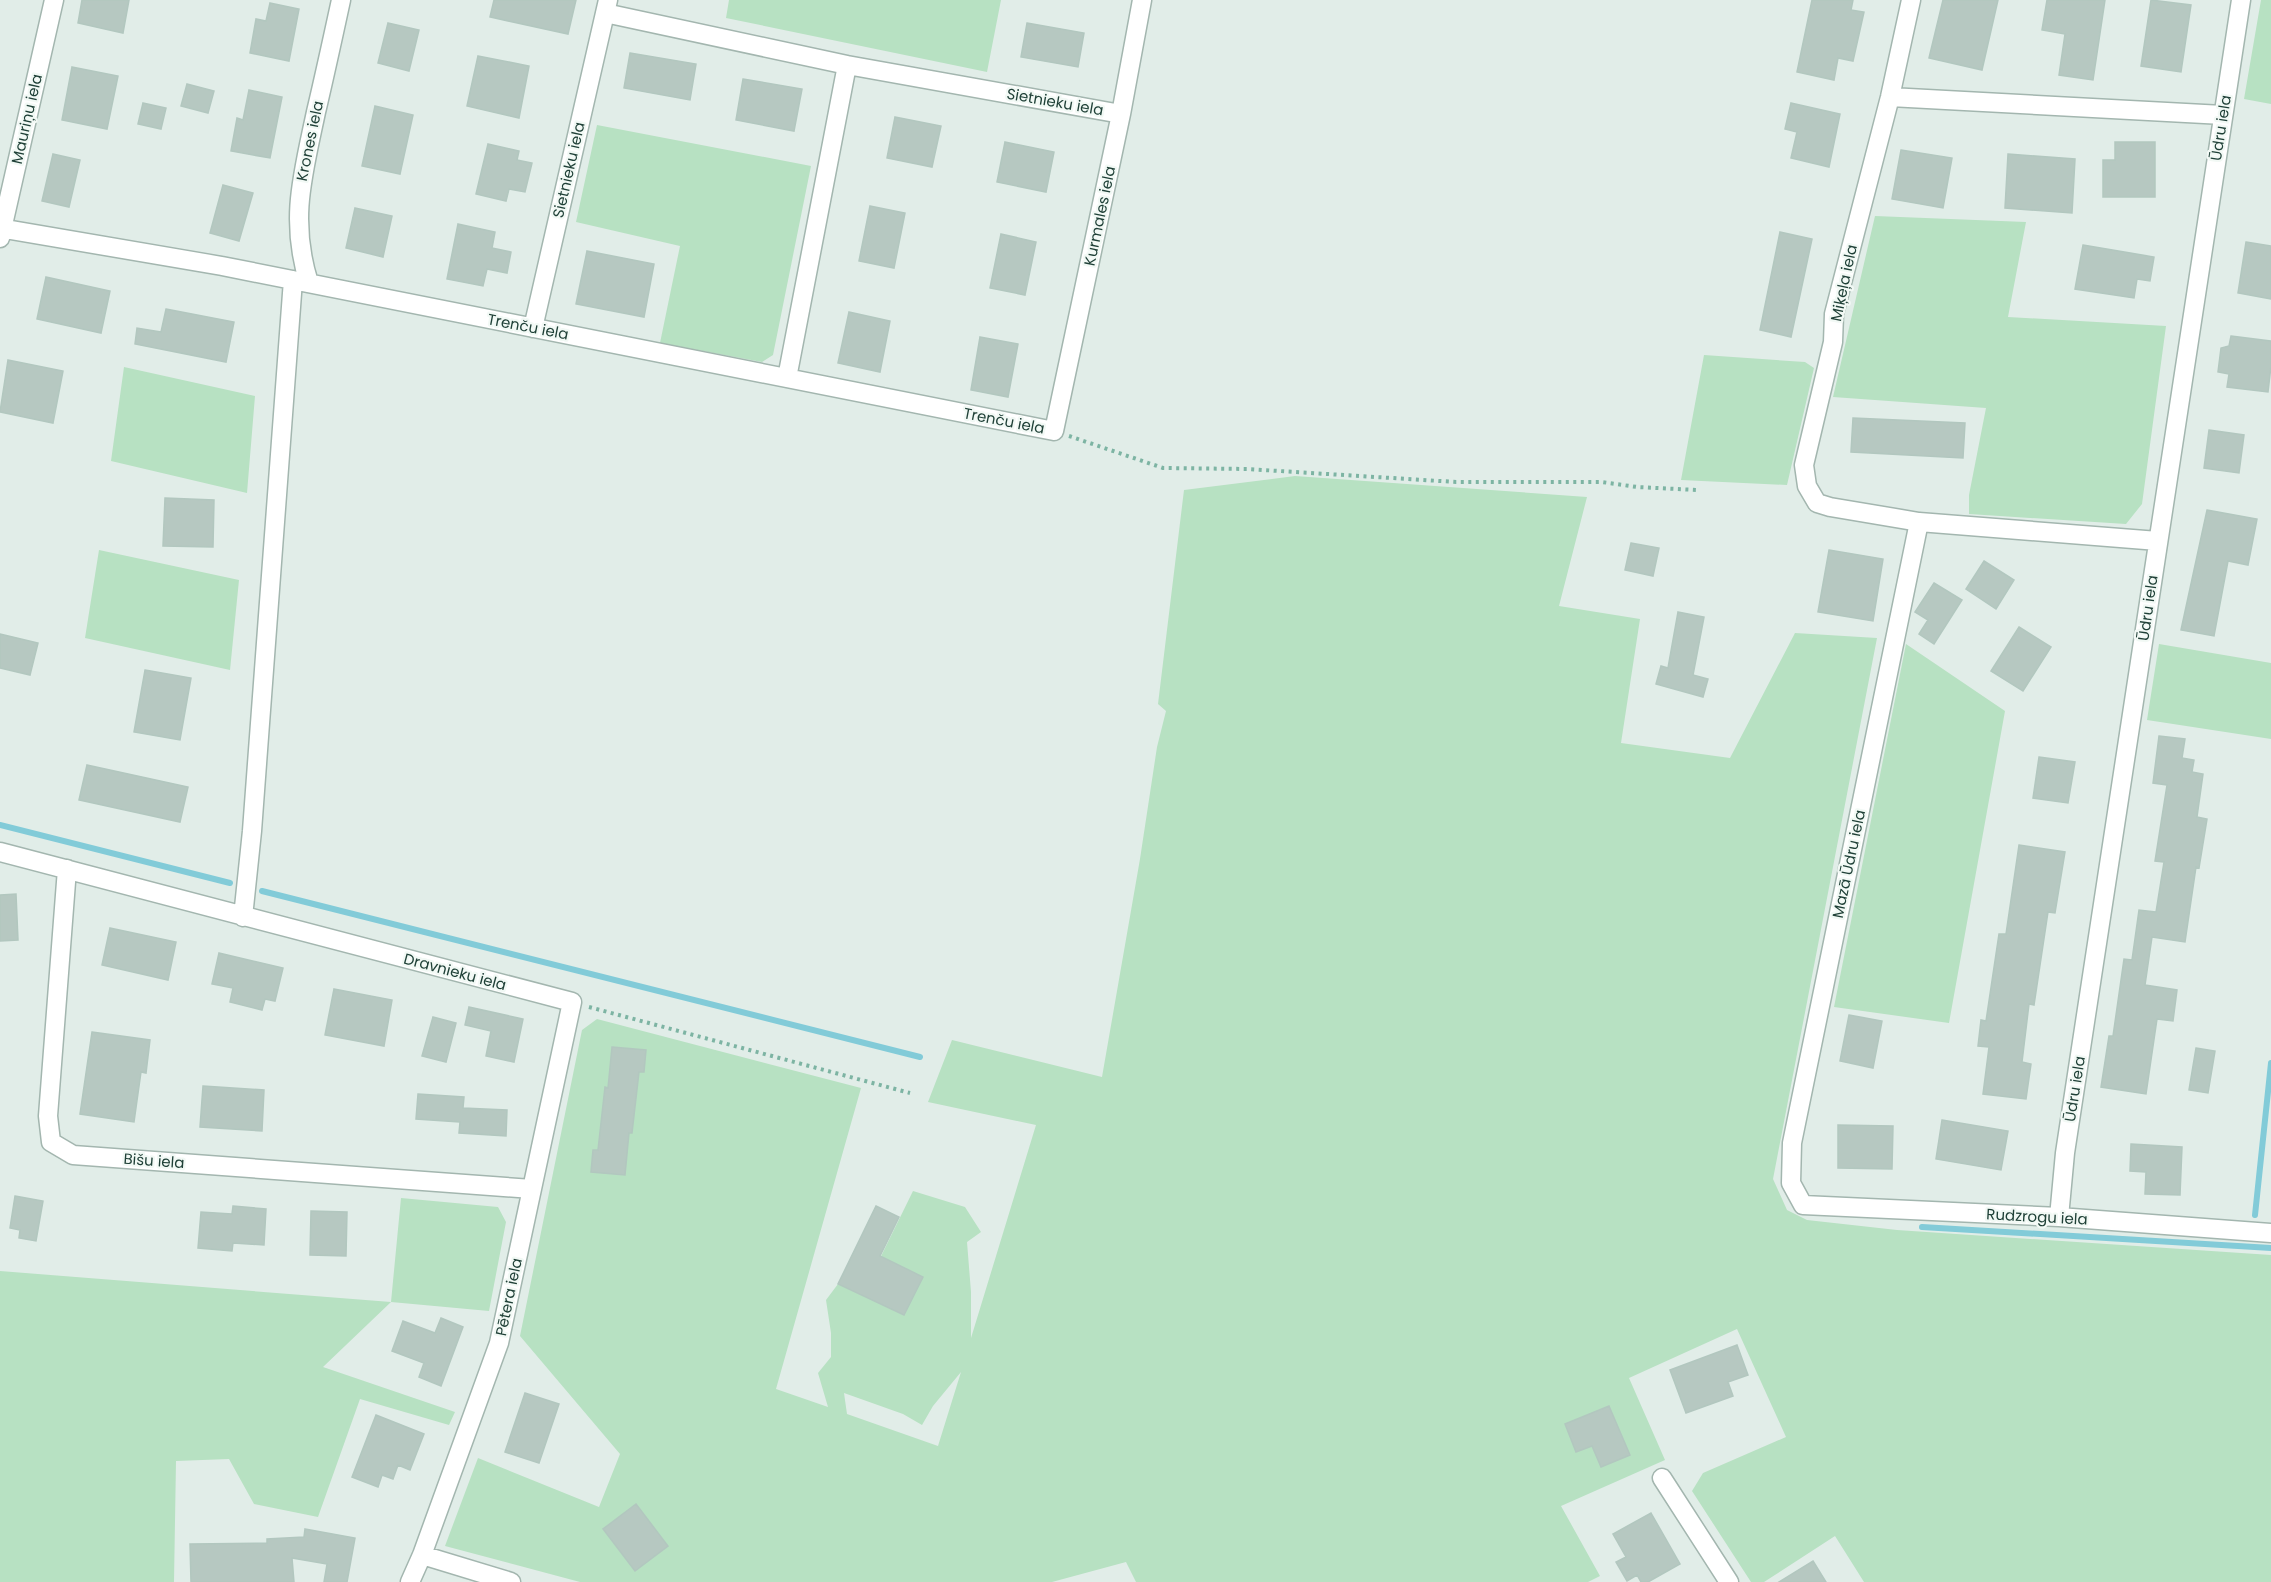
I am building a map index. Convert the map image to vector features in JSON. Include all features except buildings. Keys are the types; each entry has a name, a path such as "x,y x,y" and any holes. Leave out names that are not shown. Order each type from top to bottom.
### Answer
{"street":[{"name":"Mauriņu iela","path":"1,231 54,0"},
{"name":"Krones iela","path":"243,917 303,265 299,235 300,187 341,0"},
{"name":"Kurmales iela","path":"1054,431 1122,114 1142,0"},
{"name":"Miķeļa iela","path":"1911,0 1890,97 1834,314 1833,342 1804,465 1807,486 1817,503 1919,522"},
{"name":"Ūdru iela","path":"2059,1217 2065,1153 2241,0"},
{"name":"Sietnieku iela","path":"533,328 607,6 847,65 1122,114"},
{"path":"787,378 847,65"},
{"path":"1890,97 2223,115"},
{"name":"Trenču iela","path":"1,231 301,281 1054,431"},
{"path":"1919,522 2158,541"},
{"name":"Mazā Ūdru iela","path":"1803,1205 1791,1183 1792,1143 1919,522"},
{"name":"Dravnieku iela","path":"0,852 572,1002"},
{"name":"Bišu iela","path":"68,869 48,1116 51,1142 73,1155 532,1189"},
{"name":"Pētera iela","path":"410,1582 422,1555 499,1343 572,1002"},
{"name":"Rudzrogu iela","path":"1803,1205 2059,1217 2271,1233"},
{"path":"1662,1479 1729,1582"},
{"path":"422,1555 511,1582"}],"path":[{"path":"1054,431 1163,468 1247,469 1456,482 1602,482 1637,487 1698,490"},
{"path":"572,1002 910,1093"}],"green space":[{"path":"729,0 1001,0 987,72 726,18"},
{"path":"2261,0 2271,0 2271,104 2244,99"},
{"path":"597,125 811,166 773,355 762,362 660,343 680,246 576,222"},
{"path":"1875,216 2026,222 2008,317 2166,326 2142,504 2126,524 1969,514 1969,495 1986,408 1833,397"},
{"path":"1704,355 1805,362 1814,368 1787,485 1681,480"},
{"path":"124,367 255,396 247,493 111,461"},
{"path":"1295,476 1587,497 1559,606 1640,619 1621,743 1730,758 1795,633 1877,638 1773,1179 1787,1210 1807,1220 1897,1230 2271,1255 2271,1582 1864,1582 1835,1536 1764,1582 1751,1582 1692,1491 1703,1473 1786,1437 1737,1329 1629,1378 1665,1460 1561,1506 1600,1576 1588,1582 1136,1582 1126,1562 1052,1582 580,1582 445,1546 478,1458 599,1507 620,1454 520,1336 582,1030 597,1019 861,1088 776,1389 828,1407 818,1373 831,1357 831,1333 826,1300 838,1284 862,1295 913,1191 965,1207 981,1232 967,1242 971,1292 971,1338 1036,1125 928,1102 952,1040 1102,1077 1157,747 1166,711 1158,704 1184,490","holes":["961,1372 938,1446 847,1414 844,1393 903,1414 922,1425 933,1406"]},
{"path":"99,550 239,580 230,670 85,638"},
{"path":"1906,644 2005,711 1949,1023 1834,1007"},
{"path":"2159,644 2271,663 2271,739 2147,720"},
{"path":"401,1198 498,1207 506,1222 489,1311 391,1302"},
{"path":"0,1271 391,1302 323,1367 455,1412 449,1425 360,1399 318,1517 254,1504 229,1459 176,1461 174,1582 0,1582"}],"waterway":[{"path":"0,825 230,883"},
{"path":"262,891 920,1057"},
{"path":"2255,1215 2271,1063"},
{"path":"1922,1227 2271,1248"}]}
